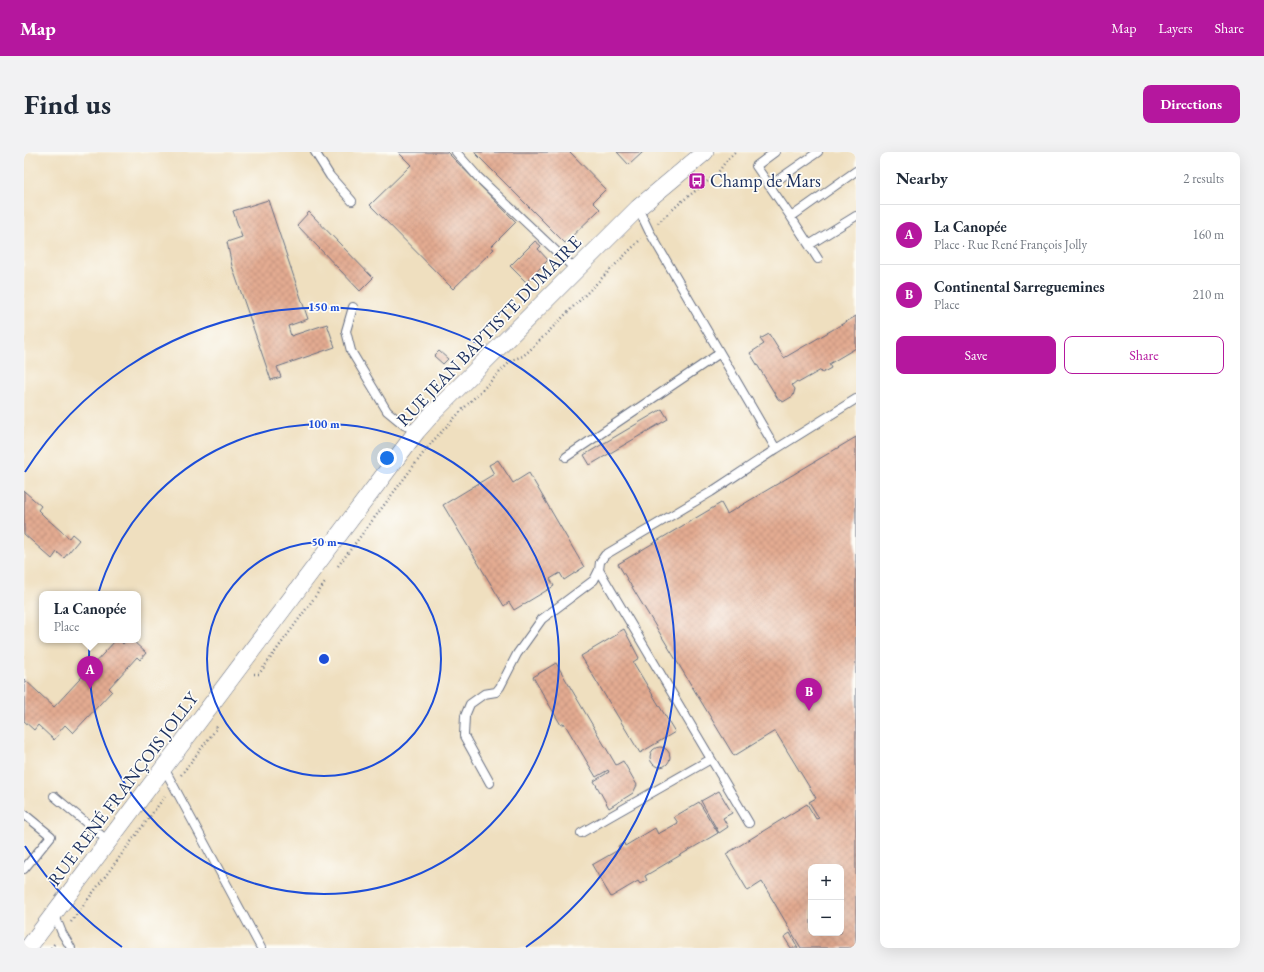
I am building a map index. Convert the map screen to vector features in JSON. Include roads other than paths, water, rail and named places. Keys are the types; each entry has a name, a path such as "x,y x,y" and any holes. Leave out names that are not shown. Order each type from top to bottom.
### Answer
{"street":[{"name":"RUE JEAN BAPTISTE DUMAIRE","path":"221,692 433,413 638,208 705,152"},
{"name":"RUE RENÉ FRANÇOIS JOLLY","path":"28,948 221,692"}],"lane":[{"path":"315,152 330,176 352,201"},
{"path":"456,152 478,177 576,270"},
{"path":"775,152 756,166 818,259"},
{"path":"769,186 818,152"},
{"path":"791,217 856,171"},
{"path":"638,208 649,231 776,449"},
{"path":"808,245 856,216"},
{"path":"354,307 346,331 351,351 387,411 404,425 418,431"},
{"path":"566,457 720,353"},
{"path":"490,783 464,736 465,716 470,704 484,694 496,692 500,687 517,654 542,619 594,580 599,570 600,562 605,555 711,492 856,399"},
{"path":"599,570 749,823"},
{"path":"581,833 711,758"},
{"path":"164,768 261,948"},
{"path":"54,796 108,841"},
{"path":"24,814 51,836 24,869"},
{"path":"54,913 62,933 71,948"}],"place":[{"name":"Champ de Mars","path":"697,181"},
{"name":"La Canopée","path":"90,689"},
{"name":"Continental Sarreguemines","path":"809,711"}]}
